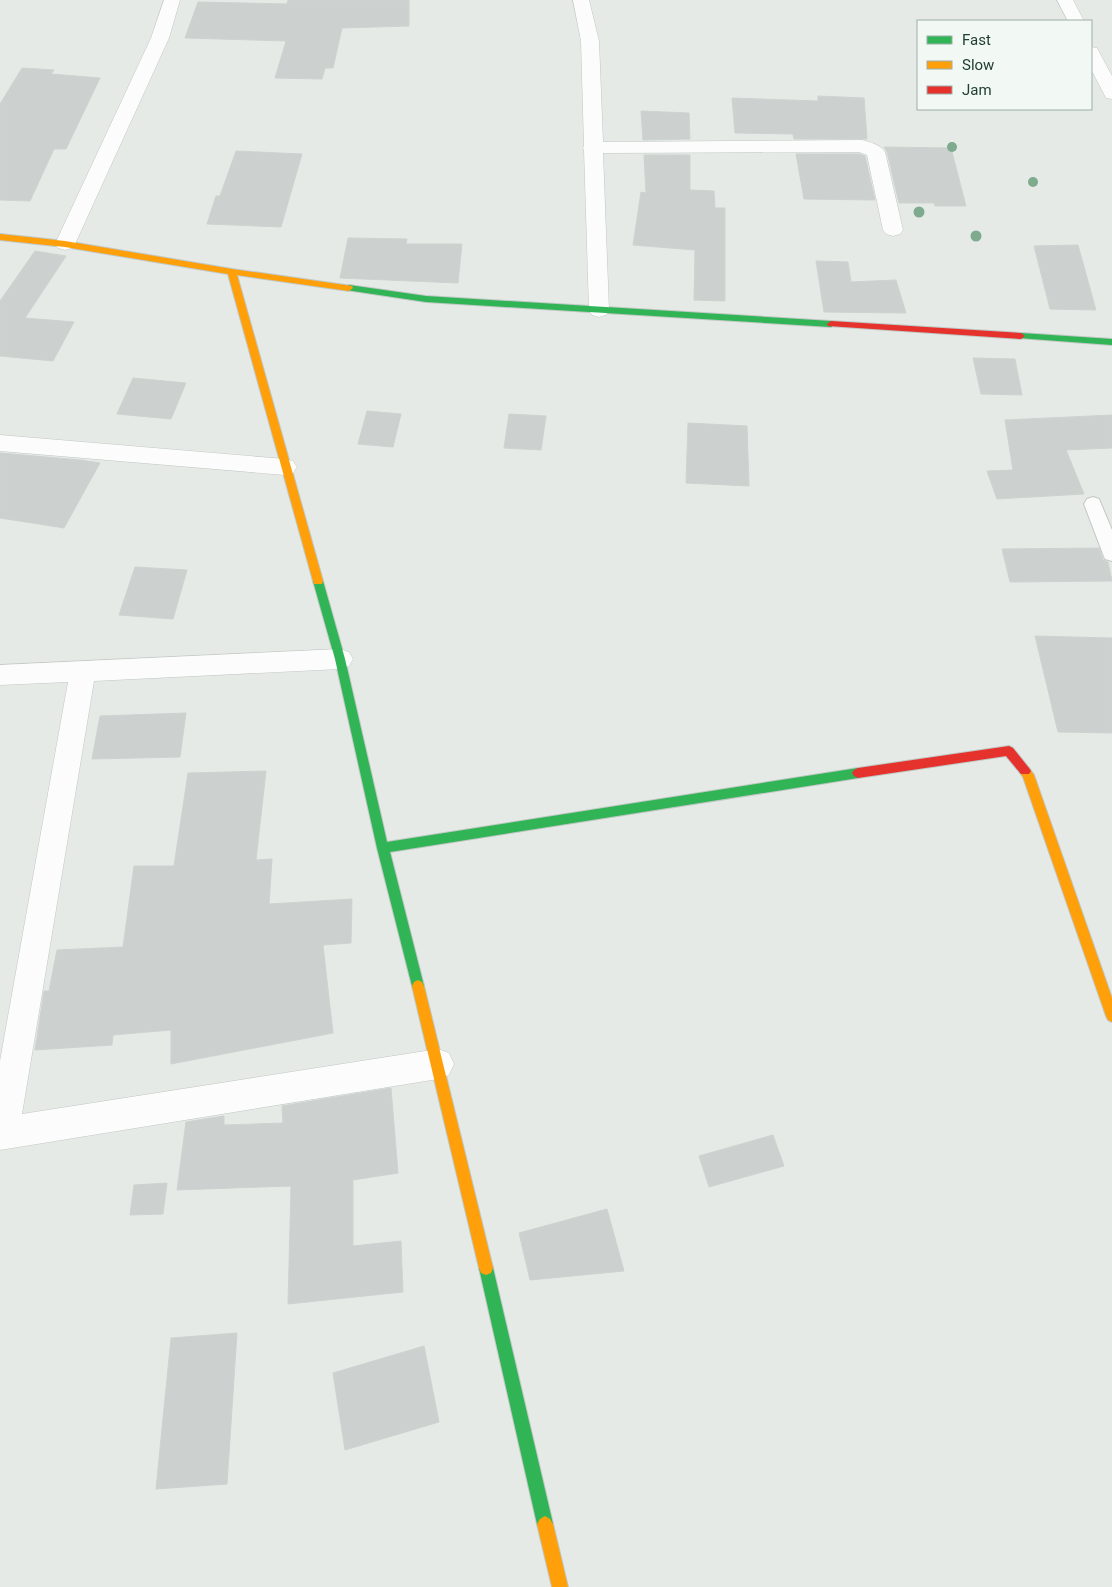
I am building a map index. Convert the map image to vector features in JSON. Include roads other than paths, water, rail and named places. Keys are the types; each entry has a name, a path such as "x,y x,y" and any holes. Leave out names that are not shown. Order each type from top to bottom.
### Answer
{"street":[{"path":"65,244 160,38 172,0"},
{"path":"581,0 590,41 592,148 599,310"},
{"path":"1065,0 1075,20"},
{"path":"1092,54 1112,94"},
{"path":"592,148 634,146 862,146 876,152 893,230"},
{"path":"0,237 65,244 232,272 426,299 1112,342"},
{"path":"232,272 340,659 383,848 438,1064 560,1587"},
{"path":"0,443 285,467"},
{"path":"0,675 340,659"},
{"path":"83,671 2,1134 438,1064"},
{"path":"383,848 861,772 1009,751 1028,775 1112,1016"}],"lane":[{"path":"1094,504 1112,554"}]}
